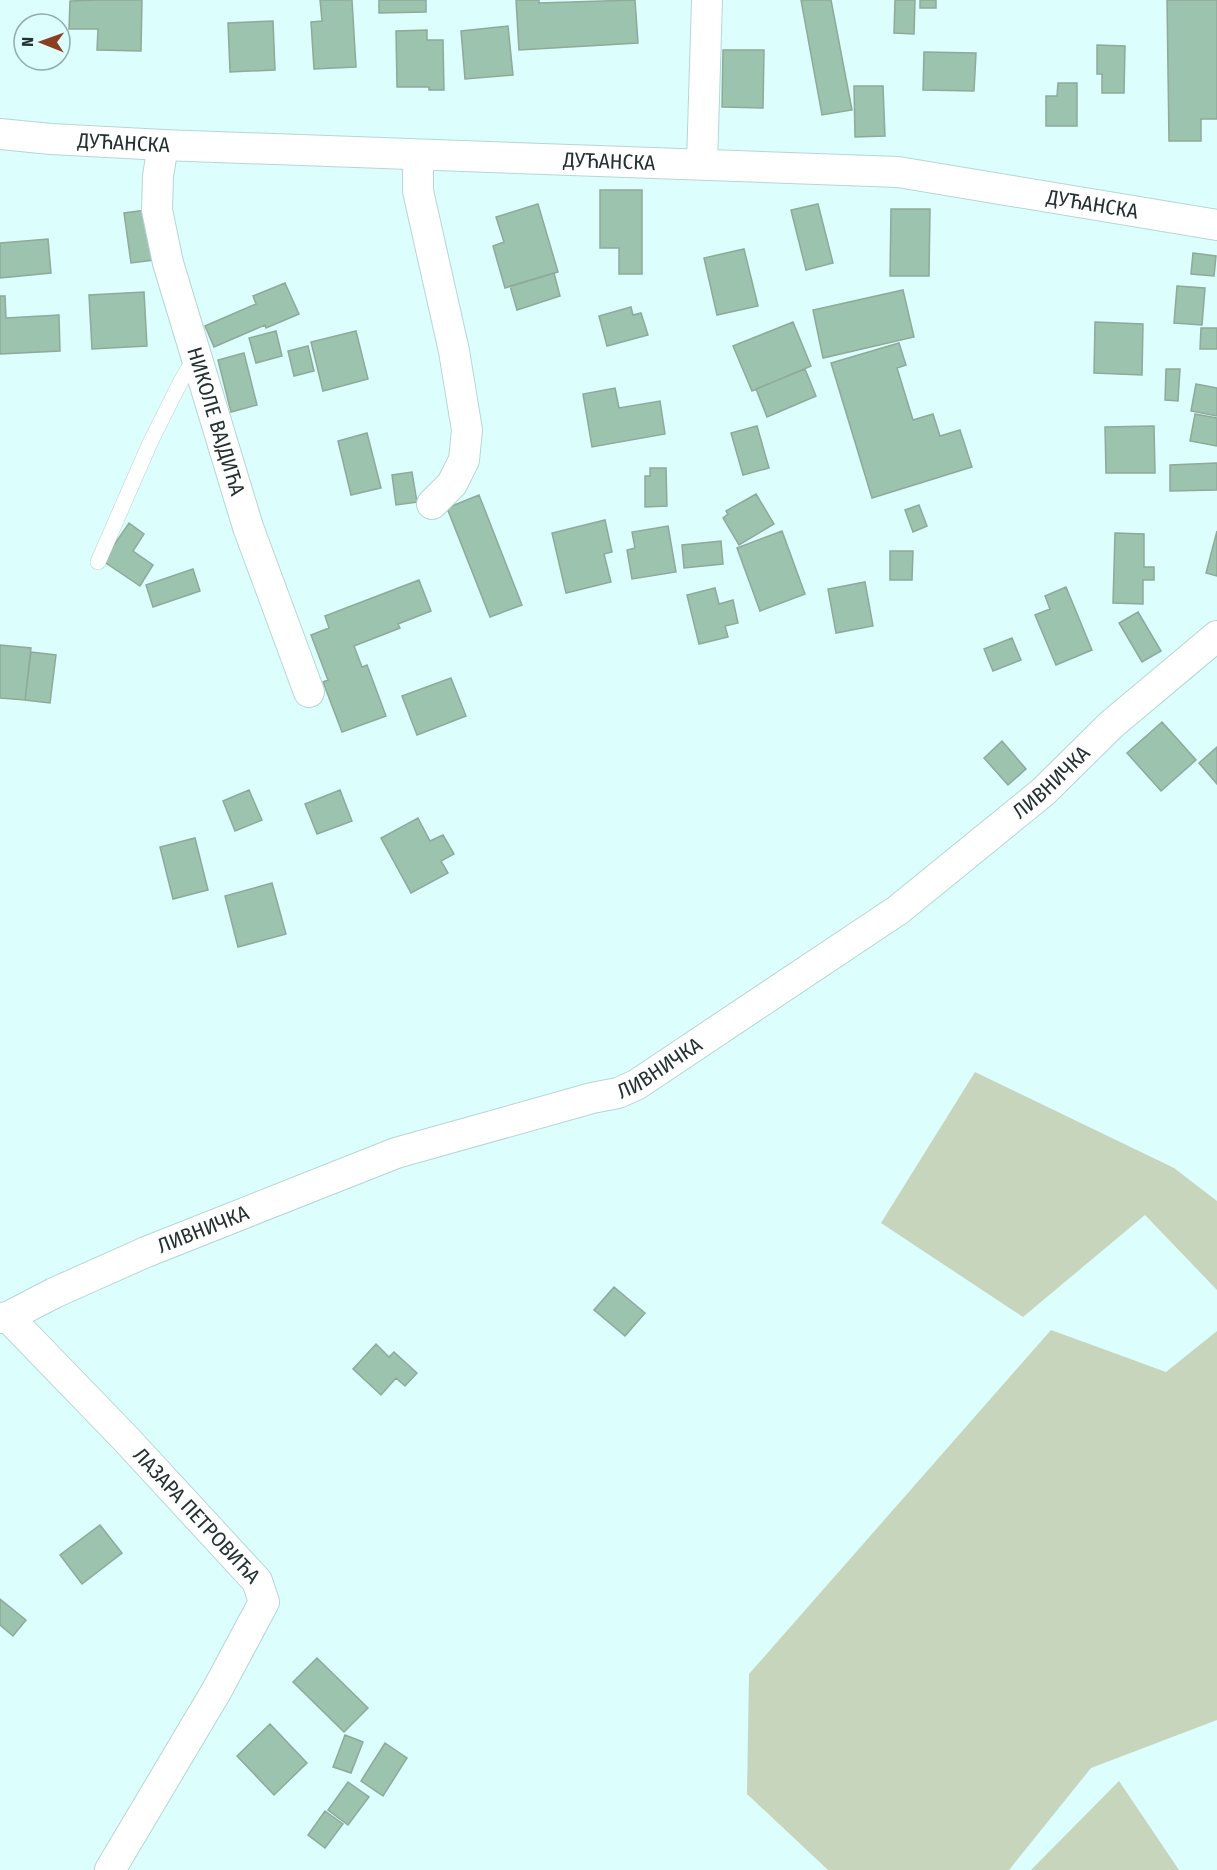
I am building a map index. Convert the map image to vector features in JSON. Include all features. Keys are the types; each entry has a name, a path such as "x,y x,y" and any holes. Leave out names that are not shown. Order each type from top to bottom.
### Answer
{"street":[{"path":"702,164 707,0"},
{"name":"ДУЋАНСКА","path":"0,134 163,145 898,172 1217,225"},
{"name":"НИКОЛЕ ВАЈДИЋА","path":"163,145 156,196 158,223 168,263 248,527 309,692"},
{"path":"418,155 417,191 454,351 467,430 464,460 452,484 432,504"},
{"name":"ЛИВНИЧКА","path":"4,1318 146,1252 396,1153 592,1098 618,1093 636,1085 898,910 1043,792 1112,724 1217,636"},
{"name":"ЛАЗАРА ПЕТРОВИЋА","path":"4,1318 126,1439 257,1581 264,1602 217,1690 110,1870"}],"lane":[{"path":"98,562 150,443 188,369 198,361"}],"green space":[{"path":"975,1072 1174,1168 1217,1201 1217,1290 1145,1215 1023,1317 881,1223"},
{"path":"1051,1330 1166,1372 1217,1331 1217,1720 1091,1768 1009,1870 828,1870 747,1794 749,1674"},
{"path":"1119,1781 1179,1870 1031,1870"}],"building":[{"path":"142,0 141,51 97,50 98,29 72,29 70,1"},
{"path":"320,0 352,0 356,67 314,69 311,22 322,21"},
{"path":"379,0 426,0 426,12 379,13"},
{"path":"516,0 539,0 539,3 635,0 638,43 519,50"},
{"path":"801,0 831,0 852,110 822,115"},
{"path":"895,0 915,0 914,34 894,33"},
{"path":"920,0 936,0 936,8 920,8"},
{"path":"1167,0 1217,0 1217,119 1201,119 1201,141 1169,141"},
{"path":"273,21 275,70 230,72 228,23"},
{"path":"508,26 513,75 465,79 461,31"},
{"path":"427,30 427,40 443,40 444,90 429,90 429,87 397,87 396,31"},
{"path":"1097,45 1125,46 1124,93 1102,93 1102,74 1097,74"},
{"path":"723,50 764,50 763,108 722,107"},
{"path":"924,52 976,53 974,91 923,90"},
{"path":"1058,83 1077,83 1077,126 1046,126 1046,96 1057,96"},
{"path":"854,86 883,86 885,136 855,137"},
{"path":"600,190 642,190 642,274 619,274 619,248 600,248"},
{"path":"538,204 558,272 505,288 493,246 504,242 496,217"},
{"path":"818,204 833,263 806,270 791,210"},
{"path":"891,209 930,209 929,276 890,276"},
{"path":"146,210 154,260 131,263 124,213"},
{"path":"48,239 51,273 0,278 0,243"},
{"path":"744,249 758,306 717,315 704,258"},
{"path":"1193,253 1216,256 1214,276 1191,274"},
{"path":"554,273 560,296 517,310 510,286"},
{"path":"285,283 299,314 266,328 265,325 214,347 205,326 256,304 253,296"},
{"path":"1177,286 1205,288 1202,325 1174,323"},
{"path":"903,290 914,337 823,358 813,310"},
{"path":"144,292 147,346 92,349 89,295"},
{"path":"0,296 5,296 6,318 59,315 60,351 0,354"},
{"path":"631,307 633,315 641,313 648,335 607,346 599,316"},
{"path":"793,322 811,366 752,391 733,346"},
{"path":"1095,322 1143,324 1142,375 1094,373"},
{"path":"1201,328 1217,328 1217,349 1200,349"},
{"path":"276,331 282,356 256,363 249,338"},
{"path":"356,331 368,379 323,391 311,342"},
{"path":"899,343 906,365 897,368 913,420 933,414 940,436 960,430 972,467 872,498 831,363"},
{"path":"308,346 314,371 294,376 288,351"},
{"path":"244,353 257,405 231,412 218,360"},
{"path":"805,369 816,396 767,417 756,389"},
{"path":"1166,369 1180,369 1178,401 1165,400"},
{"path":"1196,384 1217,388 1217,416 1191,411"},
{"path":"615,388 619,408 660,401 665,434 592,447 583,394"},
{"path":"1195,414 1217,418 1217,446 1190,441"},
{"path":"757,426 769,468 743,475 731,433"},
{"path":"1154,426 1155,473 1106,473 1105,427"},
{"path":"367,433 381,488 351,495 338,441"},
{"path":"1217,463 1217,490 1170,491 1170,465"},
{"path":"650,468 666,468 667,506 645,507 645,476 650,476"},
{"path":"412,472 417,502 396,505 392,475"},
{"path":"756,494 774,524 739,545 723,518 728,514 726,511"},
{"path":"479,495 522,605 490,617 447,508"},
{"path":"919,505 927,526 913,532 905,510"},
{"path":"605,520 612,552 604,554 611,582 566,593 552,533"},
{"path":"129,523 144,534 133,551 153,565 140,586 103,561"},
{"path":"668,526 676,572 632,579 627,550 635,548 632,532"},
{"path":"782,531 805,594 760,611 737,548"},
{"path":"1217,531 1217,576 1206,573"},
{"path":"1115,533 1144,534 1144,567 1154,567 1154,580 1143,580 1143,604 1113,603"},
{"path":"721,541 723,564 684,568 682,545"},
{"path":"890,551 913,551 912,580 890,580"},
{"path":"193,569 200,591 153,607 146,585"},
{"path":"419,580 431,611 398,624 400,628 354,646 362,667 367,665 386,716 342,732 323,682 328,680 311,635 329,628 325,616"},
{"path":"865,582 873,626 836,633 828,589"},
{"path":"1066,587 1092,650 1056,665 1035,615 1050,609 1045,596"},
{"path":"715,588 719,604 733,600 738,623 725,626 728,637 699,644 687,595"},
{"path":"1138,612 1161,651 1142,662 1119,623"},
{"path":"1012,638 1021,660 993,671 984,649"},
{"path":"0,645 31,648 25,700 0,698"},
{"path":"31,652 56,655 50,703 25,700"},
{"path":"451,678 466,716 417,735 402,696"},
{"path":"1162,722 1196,760 1161,791 1127,753"},
{"path":"1002,741 1026,769 1008,785 984,758"},
{"path":"1217,747 1217,784 1199,763"},
{"path":"249,790 262,820 235,831 223,801"},
{"path":"340,790 352,821 317,834 305,804"},
{"path":"418,818 430,841 443,835 454,854 441,861 448,873 411,893 381,838"},
{"path":"195,838 208,890 173,899 160,847"},
{"path":"272,883 286,934 238,947 225,896"},
{"path":"614,1287 645,1313 625,1336 594,1310"},
{"path":"376,1344 389,1357 394,1352 417,1373 405,1386 396,1378 381,1395 353,1369"},
{"path":"100,1525 122,1553 82,1584 60,1555"},
{"path":"0,1599 26,1620 13,1636 0,1625"},
{"path":"317,1658 368,1708 344,1732 293,1682"},
{"path":"270,1724 307,1763 274,1795 237,1756"},
{"path":"345,1735 363,1742 351,1773 333,1767"},
{"path":"385,1743 407,1758 383,1796 361,1781"},
{"path":"348,1782 369,1797 348,1825 328,1810"},
{"path":"325,1811 343,1824 325,1848 308,1835"}]}
